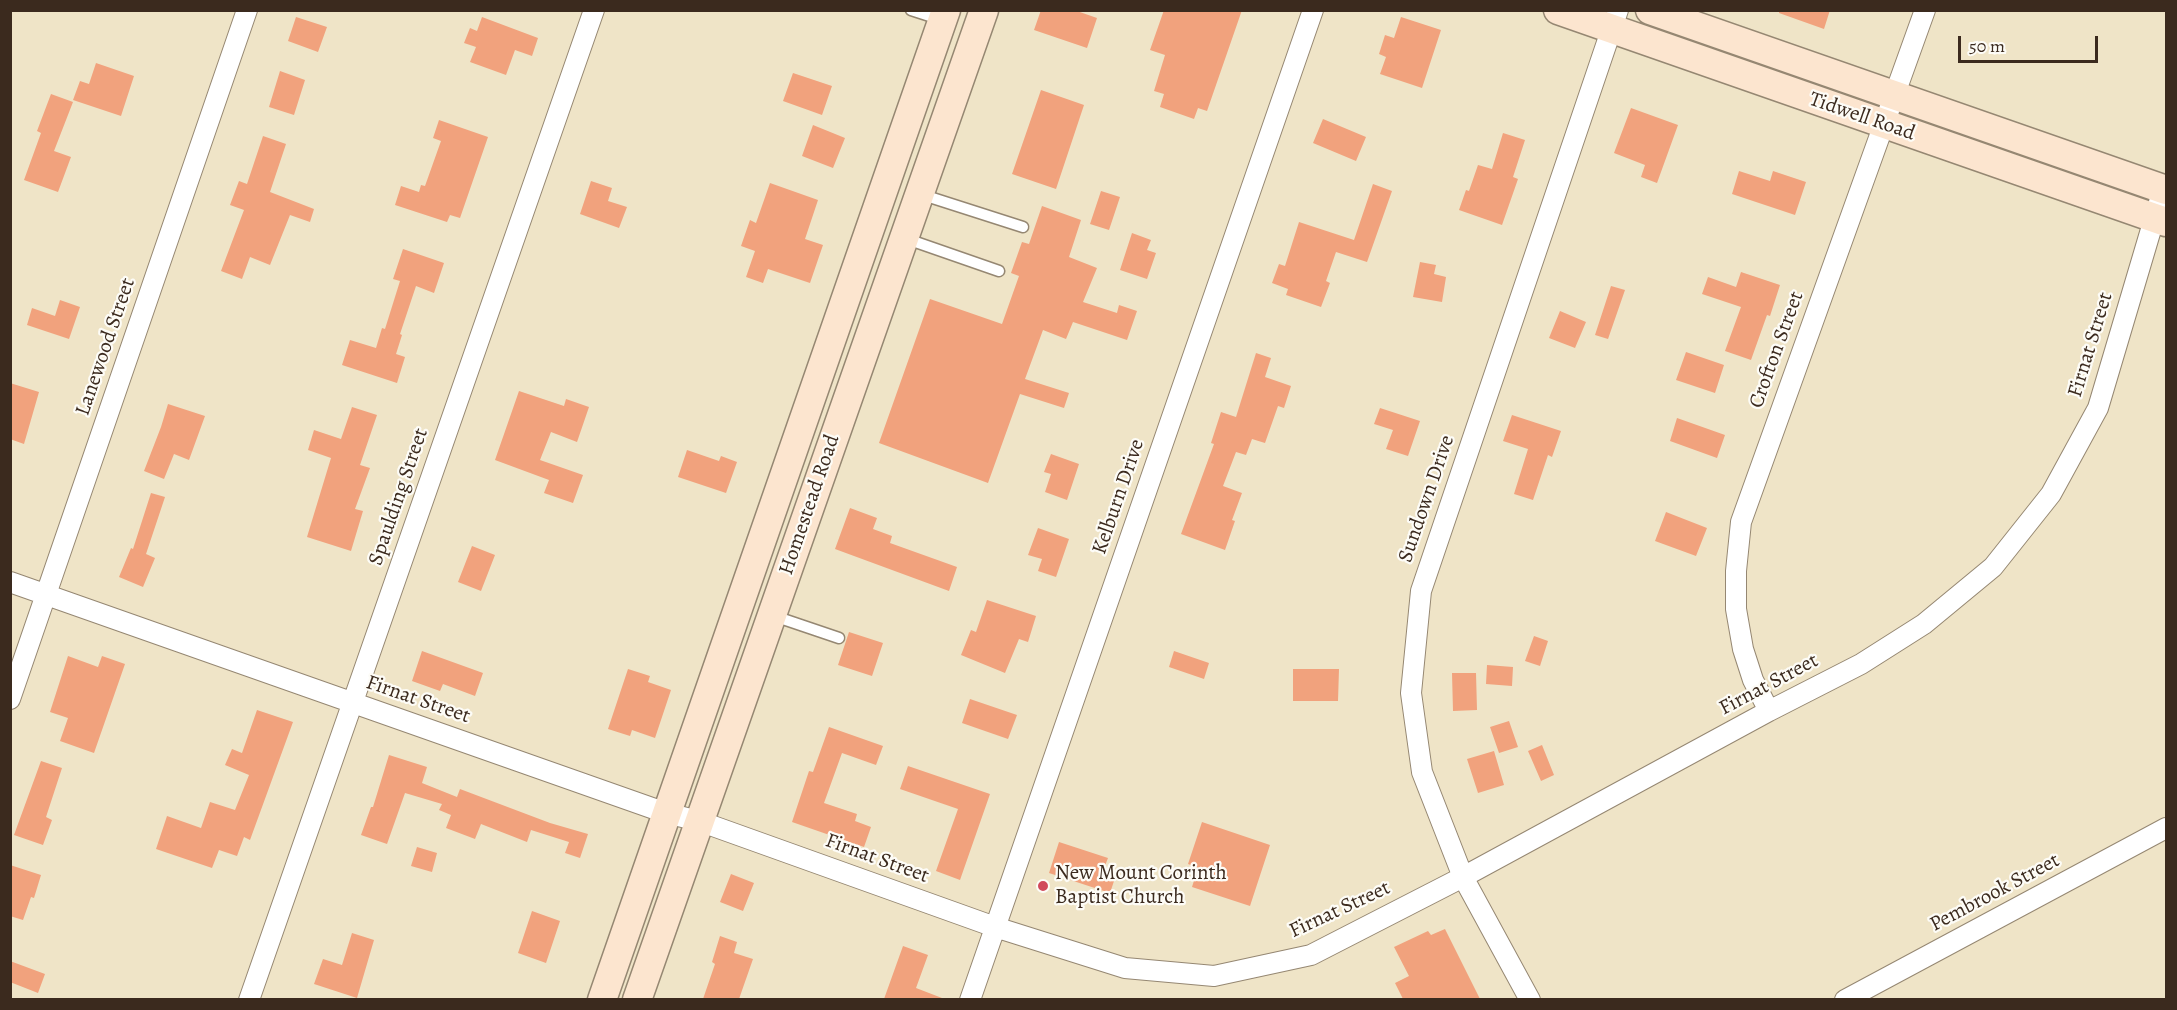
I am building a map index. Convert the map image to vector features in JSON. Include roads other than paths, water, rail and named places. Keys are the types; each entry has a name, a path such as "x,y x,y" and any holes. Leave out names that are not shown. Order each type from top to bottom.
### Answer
{"main road":[{"name":"Homestead Road","path":"638,999 984,10"},
{"name":"Tidwell Road","path":"1558,10 1615,20 1883,125 2160,220"},
{"name":"Tidwell Road","path":"1650,10 2165,189"},
{"name":"Homestead Road","path":"602,999 944,15"},
{"path":"924,73 956,88"},
{"path":"830,341 865,348"}],"street":[{"name":"Lanewood Street","path":"10,699 247,10"},
{"name":"Spaulding Street","path":"249,999 594,10"},
{"name":"Kelburn Drive","path":"970,999 1313,10"},
{"name":"Crofton Street","path":"1768,711 1746,659 1736,609 1736,572 1741,522 1925,10"},
{"name":"Sundown Drive","path":"1530,999 1463,877 1422,771 1411,693 1421,591 1615,20"},
{"name":"Firnat Street","path":"10,582 666,813 699,821 995,927 1125,968 1214,976 1311,955 1463,877 1768,711 1861,664 1923,624 1993,567 2051,494 2098,408 2160,220 2165,189"},
{"name":"Pembrook Street","path":"1845,999 2166,828"}],"lane":[{"path":"911,10 944,15"},
{"path":"919,194 1023,227"},
{"path":"904,238 999,271"},
{"path":"771,615 839,638"}],"place":[{"name":"New Mount Corinth Baptist Church","path":"1043,886"}]}
